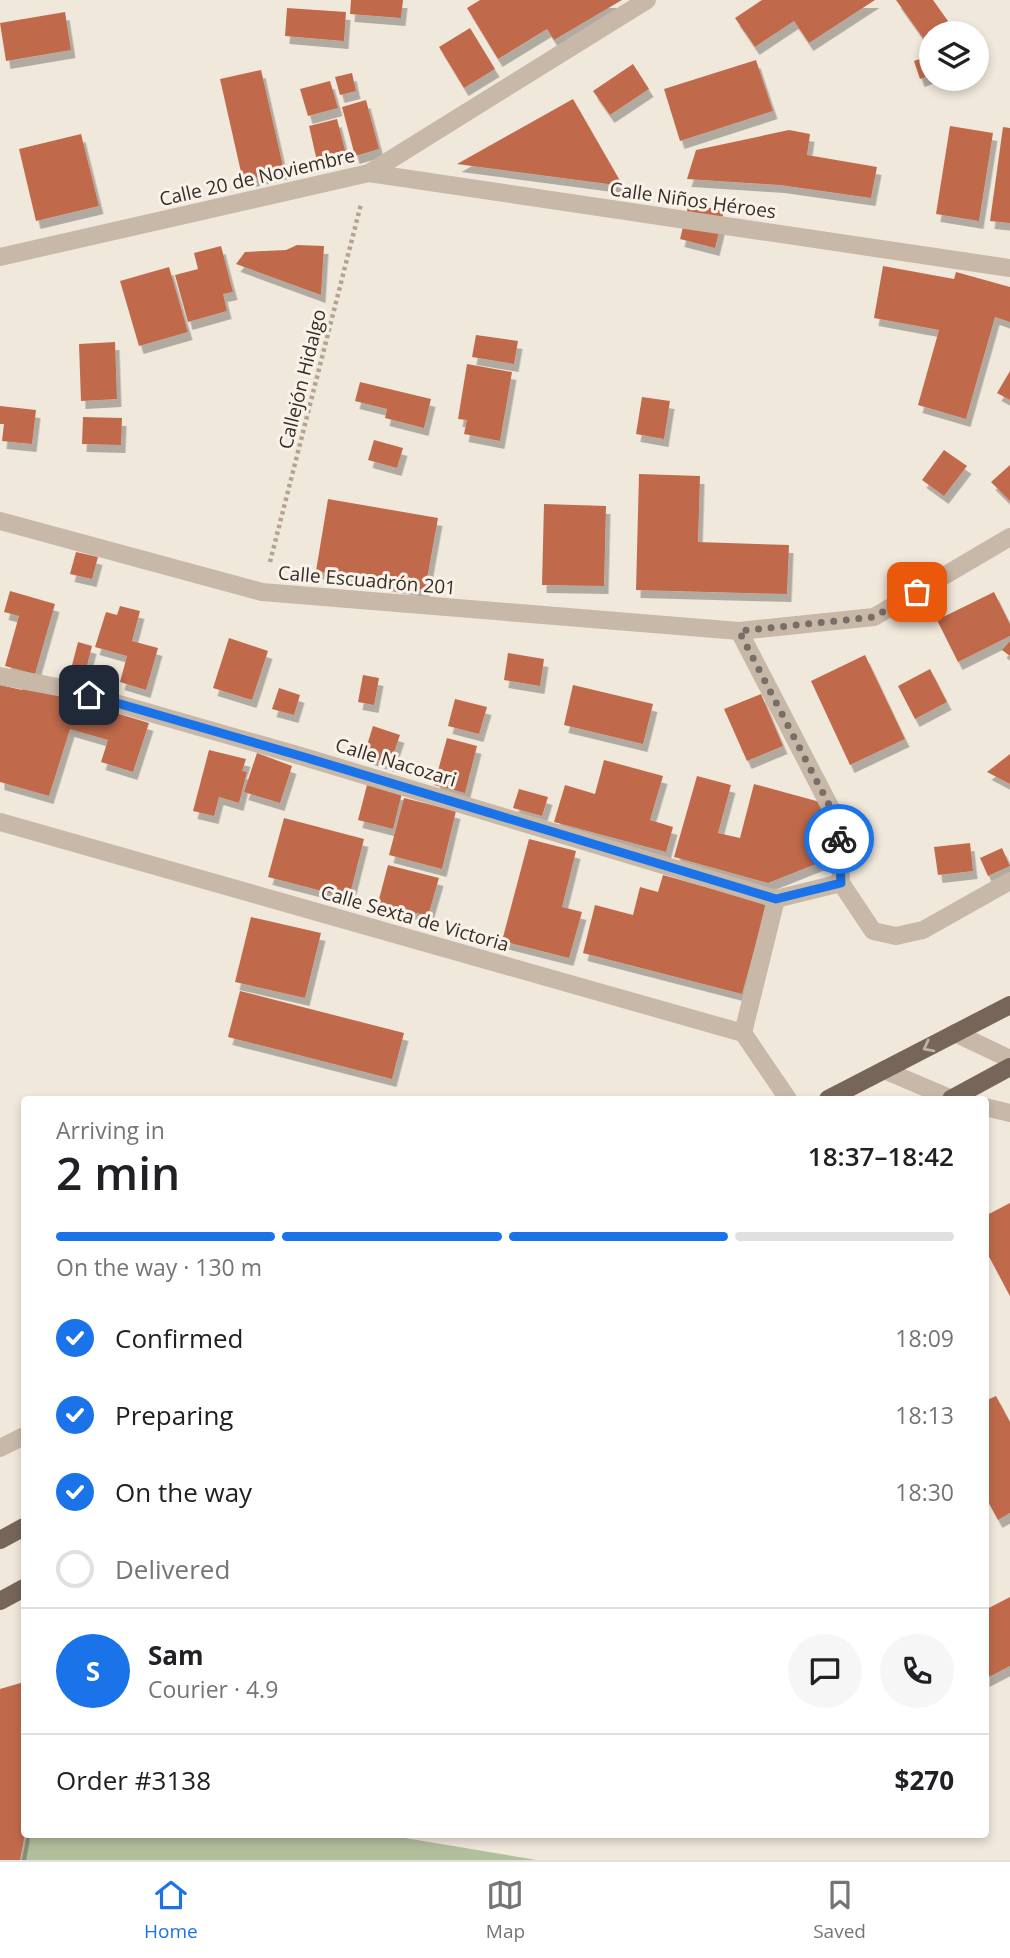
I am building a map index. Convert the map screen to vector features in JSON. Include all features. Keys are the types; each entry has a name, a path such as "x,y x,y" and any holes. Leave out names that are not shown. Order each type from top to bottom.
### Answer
{"main road":[{"path":"834,1096 1010,1005"},
{"path":"957,1096 1010,1067"},
{"path":"0,1540 21,1529"},
{"path":"0,1601 21,1590"}],"street":[{"name":"Calle 20 de Noviembre","path":"0,257 369,173 646,0"},
{"name":"Calle Niños Héroes","path":"369,173 1010,268"},
{"name":"Calle Escuadrón 201","path":"0,521 262,592 739,631 874,617 1010,537"},
{"path":"739,631 839,824 841,883 873,930 896,936 923,930 1010,881"},
{"name":"Calle Nacozari","path":"0,676 62,688 277,749 776,899"},
{"name":"Calle Sexta de Victoria","path":"0,822 743,1034"},
{"path":"786,1096 743,1034 776,899 841,883"},
{"path":"955,1033 1010,1059"},
{"path":"884,1070 945,1096"},
{"path":"989,1108 1010,1113"},
{"path":"0,1448 21,1438"}],"path":[{"name":"Callejón Hidalgo","path":"262,592 369,173"}],"green space":[{"path":"26,1838 405,1838 537,1860 22,1860"}],"building":[{"path":"351,0 403,0 401,18 350,14"},
{"path":"480,0 622,0 554,40 547,29 498,59 467,8"},
{"path":"762,0 875,0 809,43 794,21 755,47 735,18"},
{"path":"896,0 933,0 948,21 919,21 919,32"},
{"path":"287,8 346,12 344,41 285,36"},
{"path":"65,12 71,50 6,61 0,23"},
{"path":"470,28 495,69 464,88 439,47"},
{"path":"919,59 919,76 914,61"},
{"path":"756,60 773,111 680,141 664,89"},
{"path":"633,64 649,89 610,115 593,91"},
{"path":"261,70 284,171 243,181 220,79"},
{"path":"352,73 356,91 340,95 335,77"},
{"path":"330,81 338,108 308,116 300,89"},
{"path":"573,99 623,186 457,164"},
{"path":"366,100 379,149 355,156 342,107"},
{"path":"337,119 346,154 317,161 309,126"},
{"path":"950,126 993,133 979,221 936,214"},
{"path":"1003,127 1010,128 1010,223 990,221"},
{"path":"789,130 810,134 807,155 877,167 871,198 780,185 687,179 696,150"},
{"path":"81,134 99,206 36,221 19,149"},
{"path":"689,203 724,211 715,248 680,239"},
{"path":"297,245 324,246 321,295 236,264 245,252 286,250"},
{"path":"221,246 233,292 223,294 227,311 188,322 175,275 198,269 194,253"},
{"path":"883,266 954,279 956,272 1010,287 1010,322 995,317 966,419 918,405 939,330 874,318"},
{"path":"169,267 188,332 139,346 120,281"},
{"path":"476,335 518,341 514,364 472,357"},
{"path":"115,342 117,399 81,401 79,344"},
{"path":"467,364 512,372 500,441 464,434 467,420 458,419"},
{"path":"1010,371 1010,400 997,393"},
{"path":"360,382 431,399 424,428 385,418 387,409 355,401"},
{"path":"642,397 670,401 664,439 636,434"},
{"path":"0,406 36,410 32,444 2,441 4,424 0,424"},
{"path":"83,417 122,418 121,445 82,444"},
{"path":"374,440 403,448 397,468 368,460"},
{"path":"944,450 967,466 944,496 922,480"},
{"path":"1010,465 1010,501 991,482"},
{"path":"639,474 700,476 698,542 789,545 787,594 636,590"},
{"path":"328,499 438,518 425,590 316,571"},
{"path":"544,504 606,506 604,586 542,585"},
{"path":"76,552 98,557 92,579 70,574"},
{"path":"10,591 55,604 35,674 5,666 19,616 4,612"},
{"path":"994,592 1010,624 1010,636 958,662 937,620"},
{"path":"120,606 140,611 132,641 158,648 146,690 120,682 127,656 95,647 106,612 117,615"},
{"path":"229,638 268,651 252,700 213,688"},
{"path":"1010,641 1010,656 1002,650"},
{"path":"78,642 92,646 84,677 70,673"},
{"path":"508,653 544,659 540,686 504,680"},
{"path":"865,655 905,739 850,765 811,681"},
{"path":"930,669 947,702 915,719 898,686"},
{"path":"363,675 379,678 374,705 358,702"},
{"path":"0,685 22,690 24,685 149,723 133,772 101,762 108,740 70,729 49,796 0,782"},
{"path":"573,685 653,704 643,744 564,725"},
{"path":"279,688 300,695 294,715 272,709"},
{"path":"761,694 783,746 747,761 724,709"},
{"path":"455,699 487,707 479,734 448,726"},
{"path":"373,726 400,735 390,764 364,755"},
{"path":"447,738 477,746 465,793 434,785"},
{"path":"209,750 246,759 242,771 247,772 239,803 219,797 214,816 193,811"},
{"path":"257,753 292,766 280,803 244,792"},
{"path":"1010,754 1010,784 987,772"},
{"path":"604,760 663,776 650,820 673,827 666,852 554,822 565,785 595,794"},
{"path":"697,776 731,785 718,833 740,838 754,784 831,805 836,856 768,883 674,857"},
{"path":"367,785 402,793 393,829 358,820"},
{"path":"519,789 548,797 542,816 513,808"},
{"path":"404,798 456,811 442,869 389,855"},
{"path":"284,818 364,839 349,898 268,877"},
{"path":"529,839 576,851 562,907 582,912 569,958 502,941"},
{"path":"970,843 973,871 938,875 934,847"},
{"path":"1002,848 1010,866 988,876 980,858"},
{"path":"388,865 439,878 428,916 378,903"},
{"path":"663,875 767,904 742,994 583,953 595,905 633,915 640,887 658,892"},
{"path":"251,917 321,933 305,998 235,982"},
{"path":"240,991 404,1033 392,1079 228,1037"},
{"path":"1010,1203 1010,1296 989,1257 989,1214"},
{"path":"996,1396 1010,1422 1010,1513 998,1520 989,1503 989,1399"},
{"path":"1010,1597 1010,1666 989,1677 989,1608"},
{"path":"21,1683 21,1838 24,1838 20,1860 0,1860 0,1689"}],"way so far":[{"path":"839,839 839,824 739,631 874,617 917,592"}],"route":[{"path":"89,695 776,899 841,883 839,839"}]}
